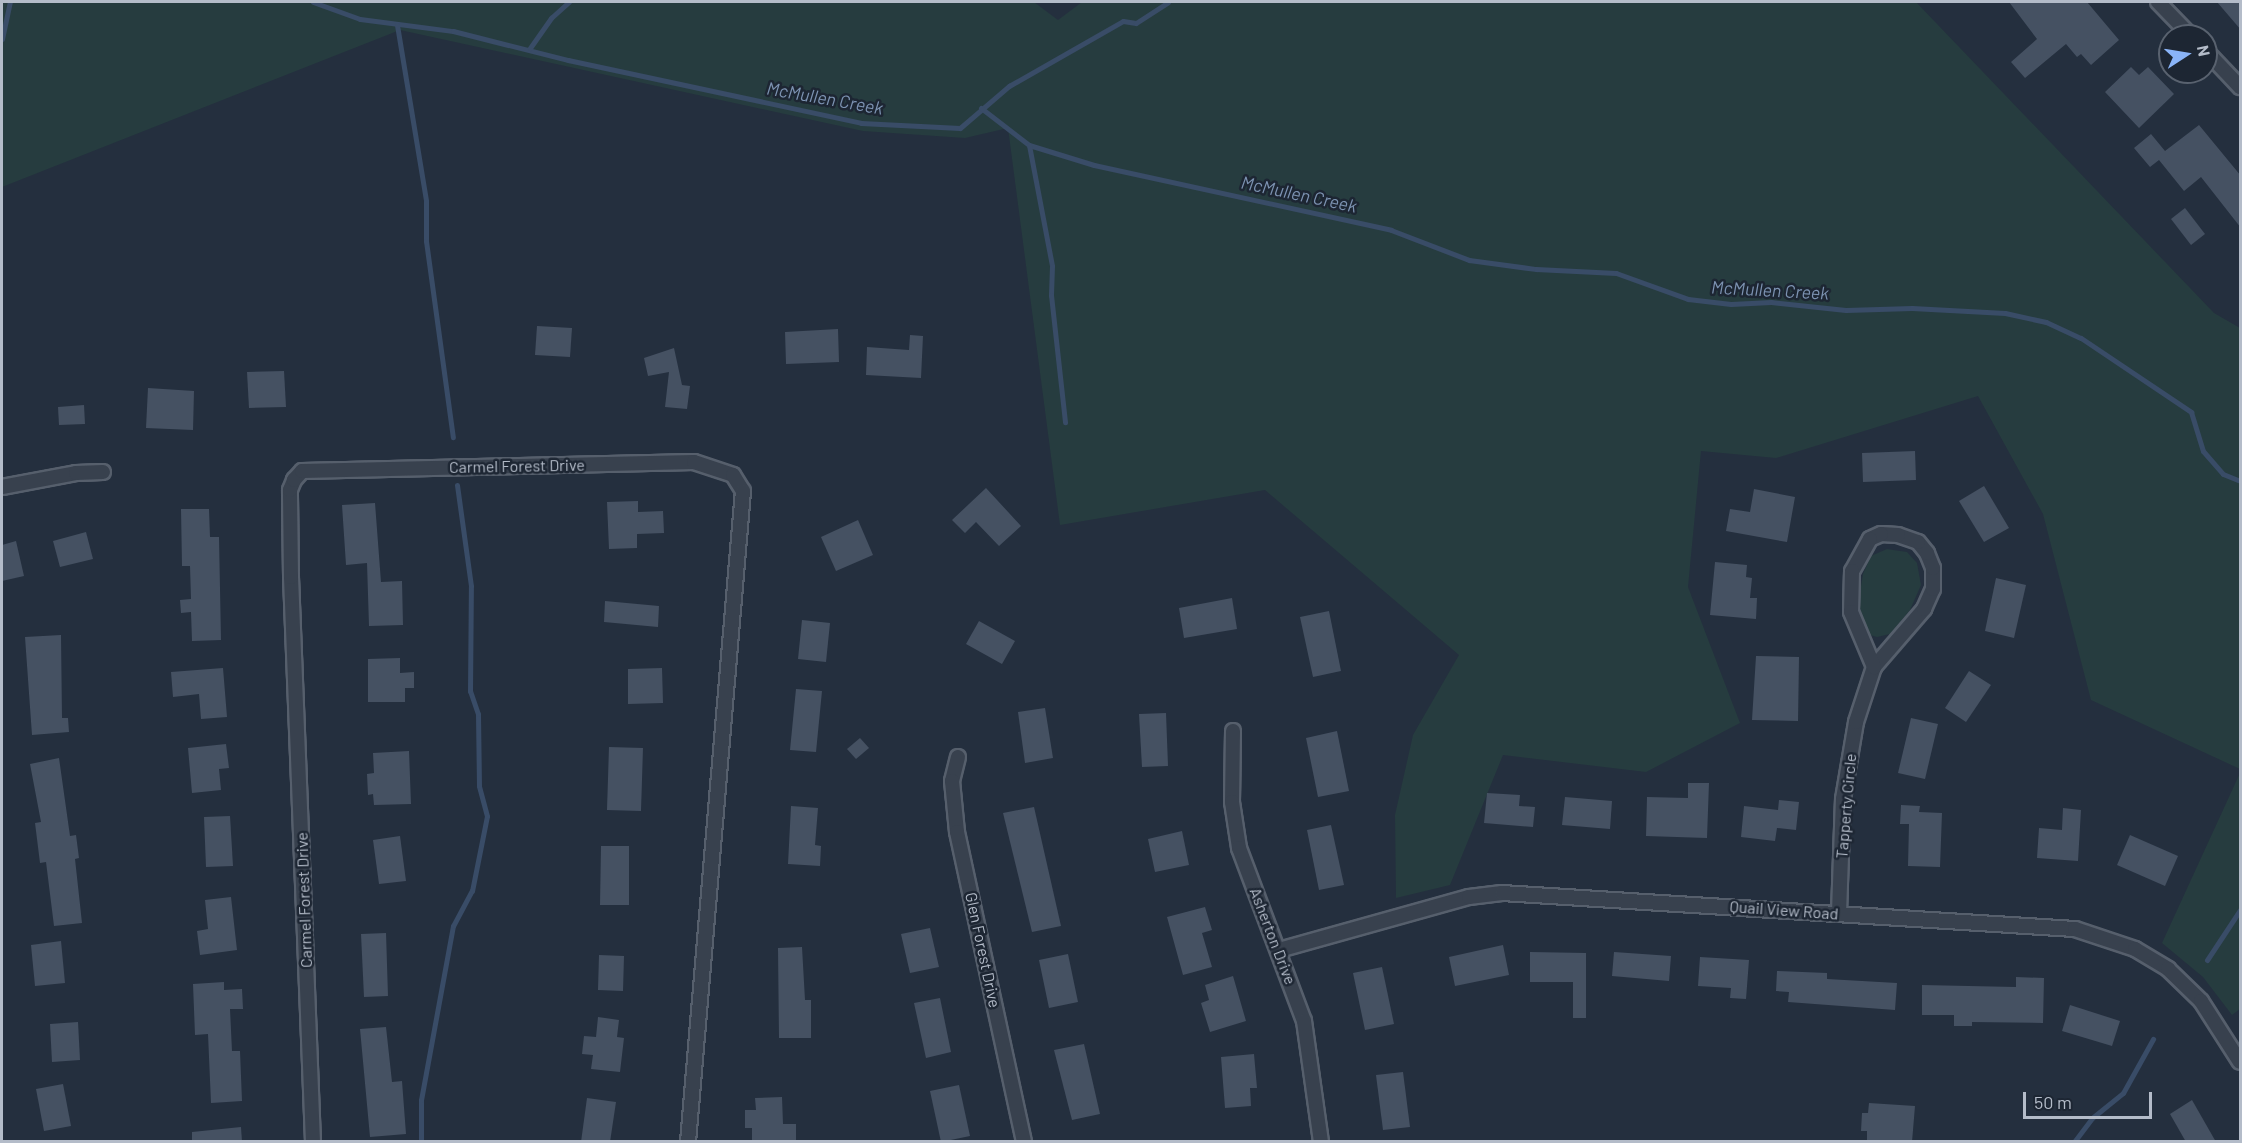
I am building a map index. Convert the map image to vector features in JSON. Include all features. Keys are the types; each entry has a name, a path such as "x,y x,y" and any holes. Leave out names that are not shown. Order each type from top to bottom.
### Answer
{"street":[{"path":"2158,2 2179,24"},
{"path":"2218,63 2241,87"},
{"name":"Carmel Forest Drive","path":"313,1142 291,577 290,490 294,480 302,471 694,462 734,475 743,491 688,1142"},
{"path":"2,487 76,472 102,472"},
{"name":"Tapperty Circle","path":"1839,913 1848,758 1874,667 1924,609 1933,589 1933,568 1927,553 1918,542 1898,535 1881,534 1870,539 1852,571 1851,612 1874,667"},
{"name":"Asherton Drive","path":"1233,731 1232,802 1239,848 1304,1022 1321,1142"},
{"name":"Glen Forest Drive","path":"958,757 952,781 957,832 1024,1142"},
{"name":"Quail View Road","path":"1279,950 1469,897 1502,893 2064,928 2106,937 2156,961 2191,990 2241,1062"}],"green space":[{"path":"2,2 1034,2 1058,20 1082,2 1916,2 2214,313 2240,328 2240,769 2091,700 2043,514 1978,396 1776,458 1701,451 1688,587 1740,723 1646,772 1503,755 1450,885 1396,898 1395,815 1413,735 1459,655 1265,490 1060,525 1008,128 965,138 863,131 400,30 2,187"},
{"path":"1887,549 1907,552 1917,563 1921,585 1910,610 1890,634 1877,637 1870,635 1861,617 1859,598 1863,574 1871,556"},
{"path":"2240,773 2240,1009 2232,1015 2203,977 2162,943"}],"building":[{"path":"2009,2 2087,2 2119,40 2091,65 2081,54 2077,57 2066,44 2025,78 2011,62 2037,39"},
{"path":"2217,2 2241,2 2241,30"},
{"path":"2131,67 2139,75 2148,67 2158,77 2158,84 2164,84 2174,94 2139,128 2105,92"},
{"path":"2199,125 2241,176 2241,228 2201,177 2184,191 2159,160 2150,167 2134,148 2151,134 2165,151"},
{"path":"2185,208 2205,234 2191,245 2171,219"},
{"path":"537,326 572,328 570,357 535,355"},
{"path":"838,329 839,362 786,364 785,332"},
{"path":"910,335 923,336 921,378 866,375 867,347 909,350"},
{"path":"674,348 682,385 690,386 687,409 665,407 669,372 648,376 644,358"},
{"path":"284,371 286,407 249,408 247,372"},
{"path":"148,388 194,391 193,430 146,428"},
{"path":"84,405 85,424 59,425 58,407"},
{"path":"1915,451 1916,480 1863,482 1862,453"},
{"path":"1984,486 2009,528 1984,542 1959,501"},
{"path":"986,488 1021,526 999,546 976,522 965,533 952,520"},
{"path":"1754,489 1795,497 1787,542 1726,531 1730,509 1750,512"},
{"path":"638,501 638,512 663,511 664,533 637,534 637,548 609,549 607,502"},
{"path":"375,503 381,582 402,581 403,625 369,626 367,563 346,565 342,505"},
{"path":"181,509 209,509 210,537 219,537 221,640 192,641 191,612 181,613 180,600 191,599 190,566 182,566"},
{"path":"858,520 873,555 836,571 821,537"},
{"path":"86,532 93,559 60,567 53,541"},
{"path":"16,541 24,576 2,581 2,545"},
{"path":"1715,562 1747,565 1746,577 1752,578 1750,598 1757,598 1756,619 1710,615"},
{"path":"1996,578 2026,585 2014,638 1985,631"},
{"path":"1232,598 1237,629 1184,638 1179,608"},
{"path":"605,601 659,606 658,627 604,622"},
{"path":"1329,611 1341,671 1313,677 1300,617"},
{"path":"802,620 830,623 826,662 798,659"},
{"path":"979,621 1015,641 1002,664 966,644"},
{"path":"61,635 62,718 68,718 69,732 32,735 25,637"},
{"path":"1756,656 1799,657 1798,721 1752,720"},
{"path":"400,658 400,673 414,672 414,688 405,688 405,702 368,702 368,659"},
{"path":"223,668 227,717 201,719 199,694 173,697 171,672"},
{"path":"662,668 663,703 628,704 628,669"},
{"path":"1969,671 1991,685 1966,722 1945,708"},
{"path":"796,689 822,691 816,752 790,750"},
{"path":"1045,708 1053,758 1025,763 1018,712"},
{"path":"1166,713 1168,766 1142,767 1139,714"},
{"path":"1911,718 1938,724 1925,779 1898,773"},
{"path":"1337,731 1349,791 1318,797 1306,738"},
{"path":"860,738 869,748 856,759 847,749"},
{"path":"226,744 229,768 219,769 221,790 192,793 188,748"},
{"path":"609,747 643,748 641,811 607,810"},
{"path":"409,751 411,804 374,805 373,794 368,795 367,774 374,773 373,753"},
{"path":"59,758 70,836 76,835 79,858 75,859 82,923 54,926 46,862 40,863 35,823 41,822 30,764"},
{"path":"1688,783 1709,783 1707,838 1646,836 1647,797 1688,798"},
{"path":"1487,793 1520,795 1519,806 1535,807 1533,827 1484,823"},
{"path":"1565,797 1612,801 1610,829 1562,825"},
{"path":"1779,800 1799,802 1796,830 1777,828 1775,841 1741,837 1744,806 1778,810"},
{"path":"1901,805 1920,806 1919,812 1942,813 1940,867 1908,866 1909,824 1900,824"},
{"path":"791,806 818,808 815,845 821,846 820,866 788,864"},
{"path":"1034,807 1061,926 1032,932 1003,813"},
{"path":"2063,808 2081,810 2078,861 2037,858 2039,828 2062,830"},
{"path":"230,816 233,866 206,867 204,817"},
{"path":"1331,825 1344,885 1319,890 1307,830"},
{"path":"1182,831 1189,865 1155,872 1148,839"},
{"path":"2130,835 2178,856 2165,886 2117,865"},
{"path":"400,836 406,881 379,884 373,840"},
{"path":"601,846 629,846 629,905 600,905"},
{"path":"231,897 237,950 200,955 197,931 208,929 205,900"},
{"path":"1205,907 1212,930 1202,933 1212,967 1183,975 1167,917"},
{"path":"930,928 939,967 910,973 901,934"},
{"path":"386,933 388,996 364,997 361,934"},
{"path":"61,941 65,983 35,986 31,945"},
{"path":"1503,945 1509,975 1455,986 1449,957"},
{"path":"802,947 805,1000 811,1000 811,1038 779,1038 778,948"},
{"path":"1530,952 1586,953 1586,1018 1573,1018 1573,982 1530,982"},
{"path":"1614,952 1671,956 1669,981 1612,976"},
{"path":"1068,954 1078,1002 1049,1008 1039,960"},
{"path":"599,955 624,956 623,991 598,990"},
{"path":"1700,957 1749,960 1746,999 1730,998 1731,988 1698,986"},
{"path":"1382,967 1394,1024 1365,1030 1353,973"},
{"path":"1777,971 1827,973 1827,979 1897,983 1895,1010 1788,1002 1789,992 1776,991"},
{"path":"1233,976 1246,1021 1210,1032 1201,1003 1209,1000 1205,985"},
{"path":"2016,977 2044,978 2043,1023 1972,1022 1972,1026 1954,1026 1954,1015 1922,1015 1922,985 2016,987"},
{"path":"224,982 224,990 242,989 243,1009 230,1009 232,1051 240,1051 242,1101 211,1103 208,1034 195,1035 193,984"},
{"path":"940,998 951,1052 926,1058 914,1003"},
{"path":"2070,1005 2120,1021 2112,1046 2062,1031"},
{"path":"598,1017 619,1020 617,1037 624,1038 620,1072 591,1069 593,1055 582,1054 584,1036 596,1037"},
{"path":"78,1022 80,1060 52,1062 50,1024"},
{"path":"386,1027 392,1082 402,1081 406,1134 370,1137 360,1029"},
{"path":"1084,1044 1100,1114 1072,1120 1054,1050"},
{"path":"1254,1054 1257,1088 1250,1088 1251,1106 1225,1108 1221,1057"},
{"path":"1403,1072 1410,1127 1383,1130 1376,1075"},
{"path":"63,1084 71,1126 44,1131 36,1089"},
{"path":"959,1085 970,1136 941,1142 930,1091"},
{"path":"782,1097 783,1124 796,1124 796,1142 752,1142 752,1128 745,1128 745,1110 756,1110 755,1098"},
{"path":"587,1098 616,1102 610,1142 581,1142"},
{"path":"2192,1100 2216,1142 2186,1142 2170,1114"},
{"path":"1869,1103 1915,1106 1912,1142 1867,1142 1867,1131 1861,1131 1862,1113 1868,1113"},
{"path":"241,1127 242,1142 192,1142 192,1132"}],"waterway":[{"path":"2,39 10,2"},
{"name":"McMullen Creek","path":"313,2 360,19 453,31 568,60 861,123 960,128 1009,86 1123,21 1136,23 1168,2"},
{"path":"530,48 551,18 569,2"},
{"path":"397,25 426,201 426,241 453,437"},
{"name":"McMullen Creek","path":"981,108 1029,145 1094,165 1391,230 1469,260 1536,269 1616,273 1688,299 1731,304 1771,302 1846,310 1912,308 2005,313 2046,322 2081,338 2191,412 2203,451 2223,474 2240,481"},
{"path":"1029,145 1052,266 1051,295 1065,422"},
{"path":"421,1142 421,1100 453,926 472,891 487,816 479,786 478,714 470,691 471,586 457,485"},
{"path":"2207,960 2240,910"},
{"path":"2074,1142 2092,1118 2123,1093 2153,1039"}]}
